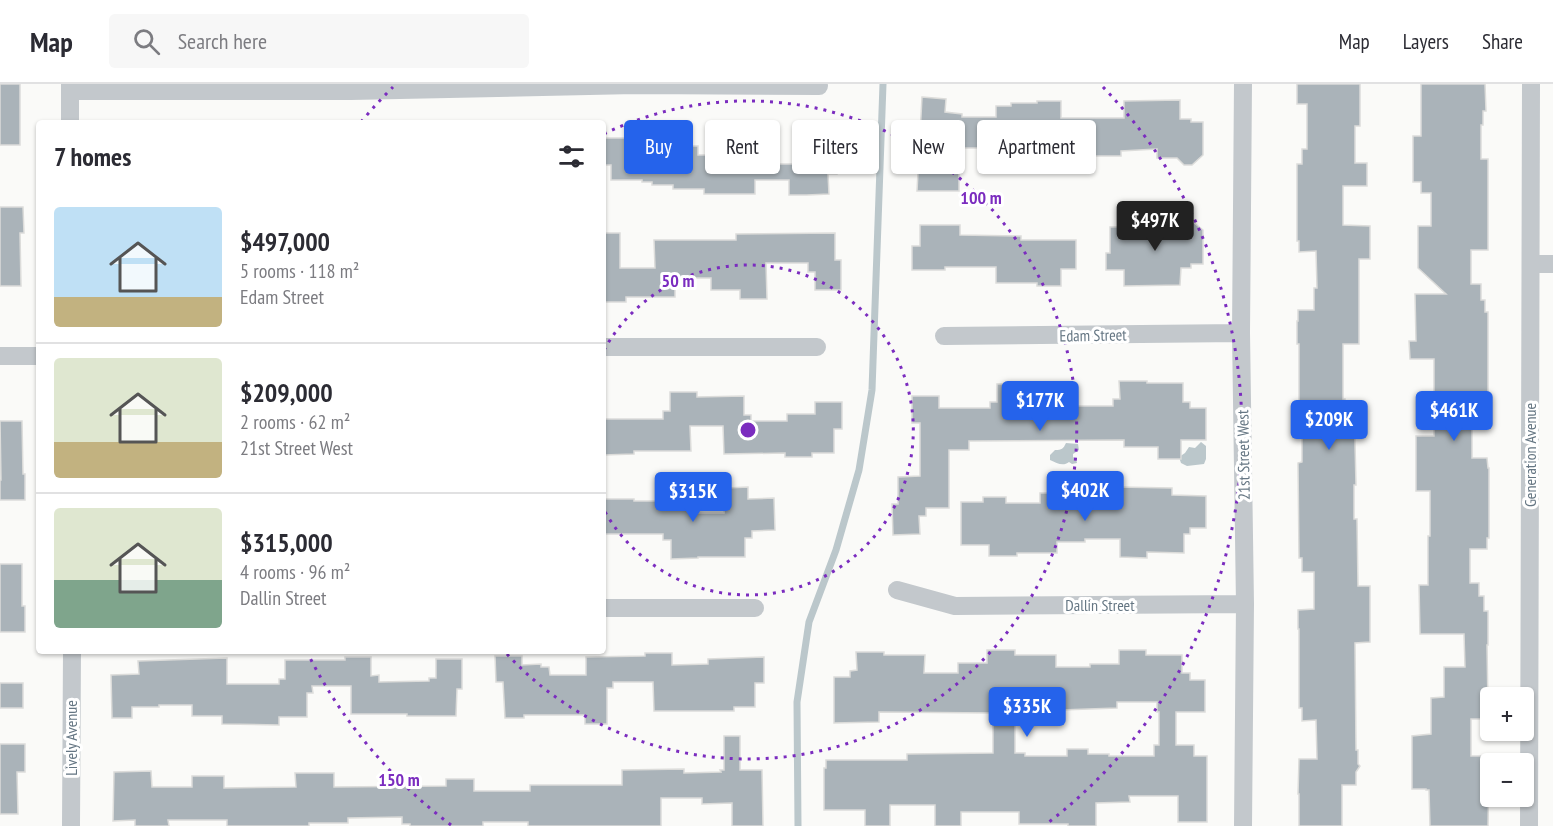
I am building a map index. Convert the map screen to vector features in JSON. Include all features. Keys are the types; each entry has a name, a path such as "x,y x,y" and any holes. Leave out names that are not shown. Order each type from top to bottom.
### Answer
{"street":[{"name":"21st Street West","path":"1243,84 1241,333 1245,604 1243,826"},
{"name":"Generation Avenue","path":"1529,826 1531,84"},
{"path":"70,120 70,87 819,86"},
{"path":"1531,264 1553,264"},
{"name":"Edam Street","path":"944,336 1241,333"},
{"path":"606,347 817,347"},
{"path":"0,356 36,356"},
{"name":"Dallin Street","path":"897,590 956,606 1245,604"},
{"path":"606,608 755,608"},
{"name":"Lively Avenue","path":"71,826 72,654"}],"shaded area":[{"path":"1201,442 1206,446 1204,464 1187,466 1181,463 1179,457 1189,447 1195,448"},
{"path":"1066,443 1078,444 1079,450 1073,454 1077,463 1062,464 1050,460 1050,455 1055,450 1062,449"}],"building":[{"path":"0,84 20,84 20,145 0,145"},
{"path":"1297,84 1360,84 1360,126 1355,126 1355,163 1367,163 1367,186 1343,186 1343,225 1370,226 1370,259 1359,259 1359,344 1343,344 1343,399 1354,401 1356,485 1354,485 1354,519 1357,519 1358,586 1370,586 1370,642 1355,643 1356,750 1358,750 1360,766 1356,772 1356,785 1342,785 1342,826 1299,826 1299,759 1317,759 1316,720 1302,721 1302,708 1299,708 1298,610 1314,609 1314,572 1302,572 1302,558 1299,558 1298,463 1302,462 1302,410 1299,410 1297,321 1298,310 1314,310 1314,288 1317,288 1316,251 1299,252 1299,241 1297,241 1297,164 1302,164 1302,149 1307,149 1307,104 1297,104"},
{"path":"1421,84 1485,84 1486,111 1483,111 1483,125 1481,125 1481,159 1488,159 1488,250 1471,250 1471,284 1481,284 1481,300 1485,300 1485,312 1488,312 1488,408 1485,408 1485,420 1472,420 1472,458 1487,458 1489,538 1487,538 1487,549 1470,549 1470,583 1479,583 1479,596 1484,596 1484,611 1488,611 1488,687 1480,687 1480,719 1471,719 1471,756 1480,756 1480,807 1488,807 1488,826 1430,826 1429,790 1412,789 1412,736 1431,734 1431,698 1444,697 1444,667 1465,667 1464,634 1420,634 1419,585 1428,585 1430,491 1416,491 1416,436 1434,436 1434,359 1410,359 1409,341 1416,341 1415,294 1446,294 1418,268 1418,226 1431,226 1431,193 1421,193 1421,182 1413,182 1413,136 1421,136"},
{"path":"922,97 946,99 945,112 962,114 962,117 996,117 996,106 1011,106 1011,103 1061,101 1061,118 1124,118 1124,101 1180,100 1180,119 1203,122 1203,155 1192,165 1184,165 1177,158 1157,158 1157,149 1121,151 1121,156 1096,156 1096,120 977,120 977,148 965,148 965,120 921,120"},
{"path":"606,138 624,138 624,174 693,174 693,146 698,146 698,155 705,155 705,174 780,174 780,164 792,164 792,174 828,174 829,194 789,195 789,180 755,180 755,194 704,194 704,189 673,189 673,185 652,185 652,182 642,182 642,180 611,180 611,165 606,165"},
{"path":"918,174 959,174 959,191 917,191"},
{"path":"0,207 23,207 24,233 20,233 21,286 0,286"},
{"path":"1158,222 1193,222 1203,230 1203,264 1191,264 1191,268 1181,268 1180,285 1124,286 1124,270 1106,270 1106,253 1110,253 1110,227 1158,226"},
{"path":"920,225 960,225 960,235 1021,236 1021,240 1076,240 1076,269 1061,269 1061,286 1037,286 1037,283 996,283 996,267 945,267 945,270 912,270 912,246 920,246"},
{"path":"606,233 620,233 620,268 655,268 654,240 736,240 736,234 835,233 835,260 841,260 841,290 815,290 815,272 808,272 808,263 766,263 767,299 740,299 740,290 711,290 711,278 675,278 675,297 626,297 626,302 606,302"},
{"path":"1119,381 1183,383 1183,402 1190,402 1190,408 1206,408 1206,440 1181,440 1181,459 1158,459 1158,447 1124,447 1124,440 969,441 969,450 949,450 949,508 926,508 926,516 919,516 920,534 893,535 892,504 898,504 898,477 920,476 920,423 912,423 912,396 939,396 939,408 990,408 990,402 997,402 997,384 1066,382 1066,401 1074,401 1074,406 1113,406 1113,399 1120,399"},
{"path":"670,392 697,392 697,397 744,396 744,415 751,415 751,421 787,421 787,414 815,414 815,402 842,402 842,429 834,429 834,453 812,453 812,457 785,457 785,453 724,454 723,426 690,426 691,451 634,451 634,454 606,455 606,419 663,419 663,411 670,411"},
{"path":"0,421 22,421 25,500 0,500"},
{"path":"748,487 748,499 774,498 775,530 752,531 752,538 745,538 745,557 671,559 671,540 663,540 663,534 606,534 606,499 669,501 673,492 691,492 691,513 724,513 726,488"},
{"path":"1118,487 1172,488 1172,495 1206,496 1206,528 1190,528 1190,534 1184,534 1184,553 1147,552 1147,558 1120,557 1120,539 1057,542 1057,553 1017,553 1017,556 989,556 989,545 961,545 961,502 983,502 983,497 1006,497 1006,503 1040,503 1040,493 1063,493 1063,499 1118,499"},
{"path":"0,564 22,564 22,606 25,606 25,632 0,632"},
{"path":"987,650 1015,650 1015,655 1056,655 1056,667 1119,664 1119,650 1146,650 1146,655 1182,655 1182,673 1190,673 1190,680 1205,680 1205,712 1176,712 1176,745 1194,745 1194,756 1207,756 1207,822 1178,822 1178,796 1129,796 1130,802 1096,803 1096,826 1019,824 1019,812 961,812 961,826 935,826 935,805 890,805 890,826 865,826 865,810 824,810 826,760 907,760 907,754 993,753 993,713 879,712 879,722 834,723 834,677 850,677 850,671 857,670 856,652 925,655 924,673 958,673 958,663 987,663","holes":["1117,702 1157,702 1159,745 1154,745 1154,756 1088,754 1088,749 1067,749 1067,756 1025,756 1025,753 1015,753 1015,715 1061,715 1061,710 1117,708"]},
{"path":"645,653 672,653 672,665 708,664 708,659 764,657 764,683 755,683 755,707 734,707 734,711 654,711 653,682 613,682 613,688 607,688 607,724 585,724 585,715 524,715 524,718 505,718 503,682 496,682 495,656 522,656 522,665 541,664 541,667 549,667 550,675 586,675 586,657 645,656"},
{"path":"345,657 371,657 371,676 379,675 379,682 429,681 429,678 436,678 436,659 462,659 462,689 457,689 456,716 351,714 351,686 312,686 313,693 307,693 307,717 279,717 279,725 222,724 222,716 192,716 192,705 132,707 132,718 112,718 111,675 139,674 138,661 227,658 227,684 279,684 279,679 285,679 285,660 345,660"},
{"path":"0,683 23,683 23,708 0,708"},
{"path":"724,736 740,736 740,770 762,770 763,826 732,826 732,803 702,804 702,798 661,798 661,826 528,826 528,822 483,822 483,826 410,826 410,824 402,824 402,817 348,818 348,823 309,823 309,826 227,826 227,820 168,820 169,826 135,826 135,820 113,821 114,772 151,771 152,787 192,787 192,776 224,776 224,788 296,787 295,773 334,773 334,787 446,786 446,779 474,779 474,791 530,791 530,785 622,785 622,770 684,769 684,773 721,772 720,770 724,770"},
{"path":"0,744 25,744 25,772 17,772 18,814 0,814"}],"waterway":[{"path":"798,826 797,702 809,622 836,550 859,470 872,390 883,84"}]}
